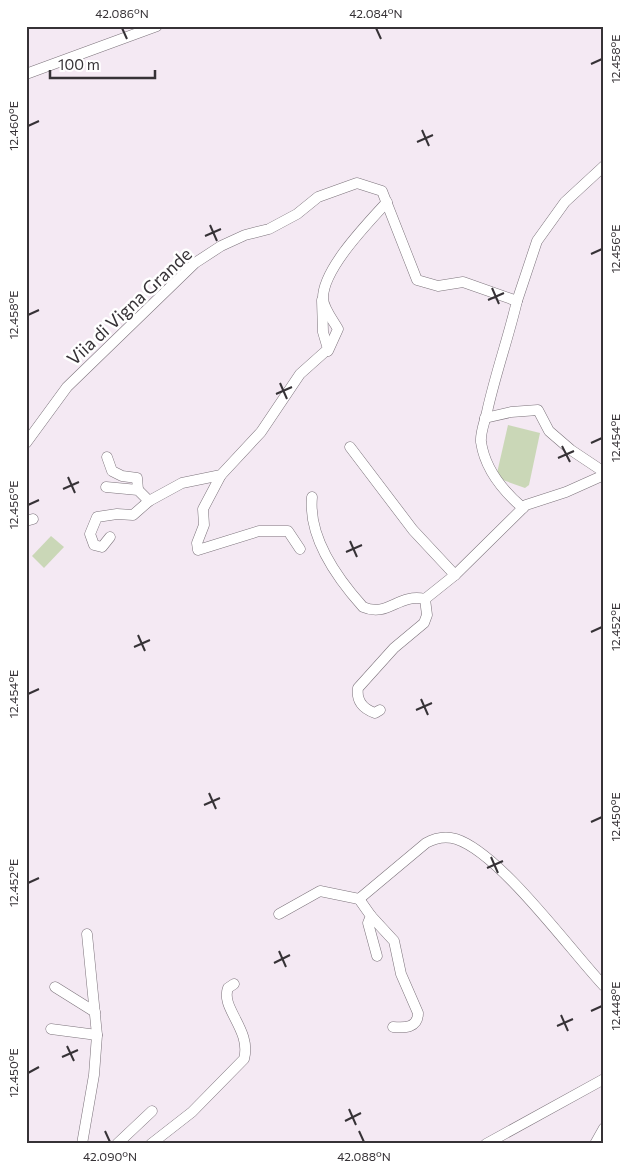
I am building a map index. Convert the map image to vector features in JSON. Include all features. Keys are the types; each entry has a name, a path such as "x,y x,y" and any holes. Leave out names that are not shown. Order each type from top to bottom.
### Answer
{"street":[{"path":"26,74 157,26"},
{"path":"523,508 498,483 484,456 481,439 485,418 516,302 536,241 565,202 604,166"},
{"name":"Viia di Vigna Grande","path":"26,443 67,388 194,263 221,246 245,235 269,230 297,214 318,197 356,183 382,192 387,202"},
{"path":"328,349 323,332 322,300 325,281 358,234 387,202 417,280 438,286 464,282 516,302"},
{"path":"322,300 338,329 323,360"},
{"path":"300,549 288,531 259,531 198,550 197,543 204,526 203,509 221,475 260,432 300,374 328,349"},
{"path":"485,418 511,412 538,410 549,431 571,450 604,473"},
{"path":"350,447 413,530 455,575"},
{"path":"106,457 112,472 122,476 137,478 138,490"},
{"path":"312,497 311,510 314,525 326,555 362,607 372,611 382,611 408,598 425,599 455,575 523,508 604,473"},
{"path":"110,537 102,547 94,545 90,534 97,517 117,514 133,515 149,501 182,483 221,475"},
{"path":"106,487 138,490 149,501"},
{"path":"380,710 375,713 364,708 359,701 358,688 394,648 424,623 427,616 425,599"},
{"path":"359,899 426,843 440,838 456,839 474,848 498,868 604,986"},
{"path":"279,914 320,891 359,899 371,916 394,941 401,974 418,1013 418,1020 414,1025 393,1027"},
{"path":"371,916 368,924 378,956"},
{"path":"82,1144 94,1076 97,1034 87,934"},
{"path":"152,1144 192,1112 244,1059 245,1036 235,1019 226,996 228,988 234,984"},
{"path":"55,986 96,1012"},
{"path":"51,1029 97,1034"},
{"path":"486,1144 604,1079"},
{"path":"117,1144 152,1111"},
{"path":"595,1144 604,1128"}],"green space":[{"path":"508,425 540,433 529,485 525,488 500,479 497,473"},
{"path":"51,536 64,547 44,568 32,556"}]}
